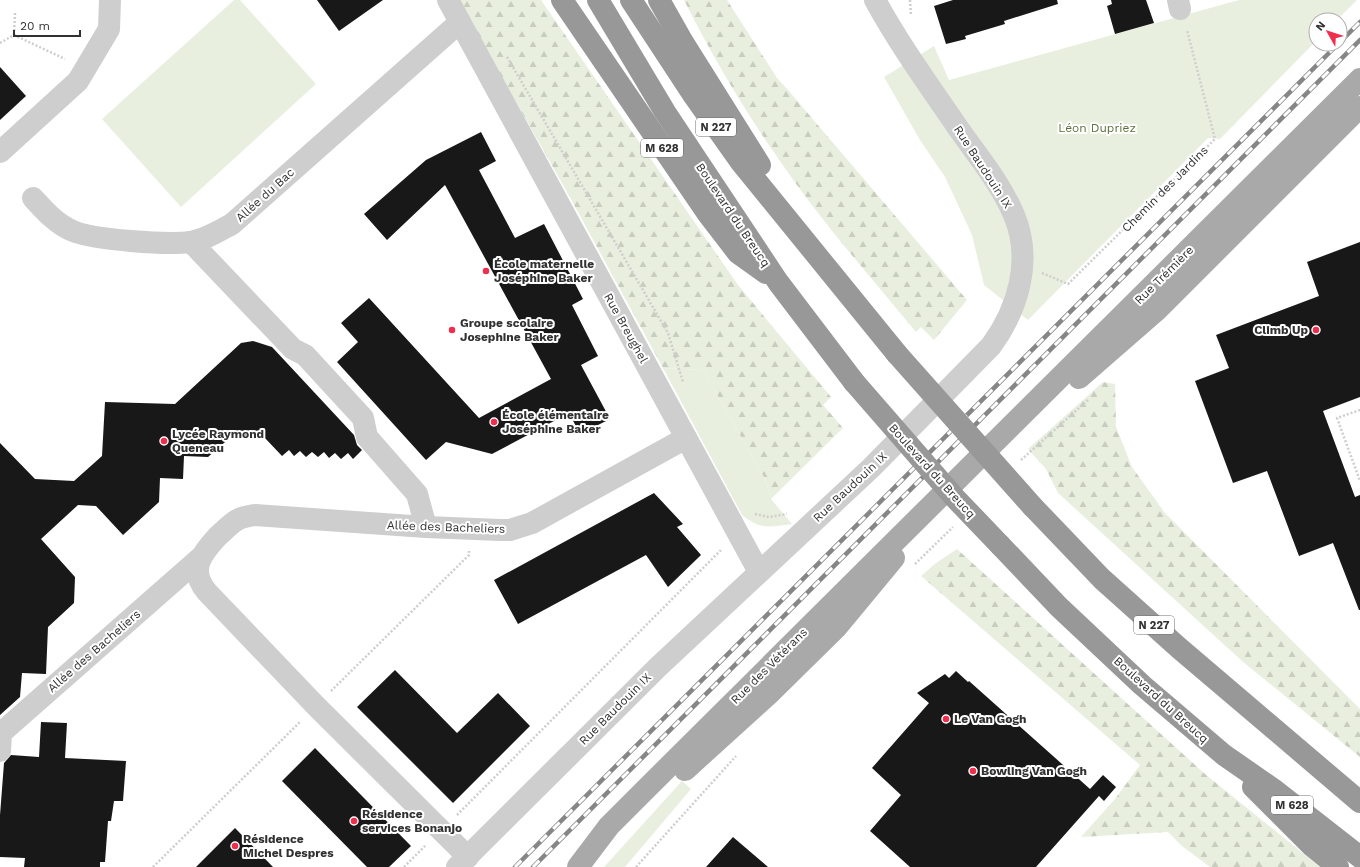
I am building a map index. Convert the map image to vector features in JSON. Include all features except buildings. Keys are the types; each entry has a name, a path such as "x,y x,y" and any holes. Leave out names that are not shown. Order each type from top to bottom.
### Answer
{"highway":[{"name":"M 628","path":"562,0 657,142 712,220 738,253 778,282"},
{"name":"Boulevard du Breucq","path":"598,0 665,112 778,282 854,382 950,493 1060,607 1142,685 1224,755 1273,789 1360,857"},
{"name":"N 227","path":"631,0 694,96 740,161 897,354 1033,507 1102,579 1179,648 1352,792"},
{"path":"659,0 681,39 810,248"},
{"path":"1224,755 1271,807 1312,846 1338,867"},
{"path":"1352,792 1360,802"}],"main road":[{"name":"Rue Trémière","path":"971,473 1360,80"},
{"name":"Rue Trémière","path":"971,473 1157,310 1360,107"},
{"name":"Rue des Vétérans","path":"578,867 609,826 971,473"},
{"name":"Rue des Vétérans","path":"590,867 694,762 771,692 836,628 893,559 971,473"}],"street":[{"path":"0,152 78,81 109,29 110,0"},
{"name":"Rue Breughel","path":"448,0 759,572"},
{"name":"Rue Baudouin IX","path":"462,862 643,682 871,468 991,346 1003,330 1012,312 1020,288 1022,267 1020,235 1007,200 901,45 875,0"},
{"name":"Allée du Bac","path":"32,198 52,218 72,231 93,237 159,242 190,242 214,234 232,224 460,22"},
{"path":"190,242 293,349 305,355 363,418 367,437 417,494 426,527"},
{"name":"Allée des Bacheliers","path":"0,751 1,733 200,558 205,550 237,520 255,515 426,527 510,530 532,523 686,438"},
{"path":"200,558 198,568 202,585 316,706 441,831 462,862"}],"path":[{"name":"Chemin des Jardins","path":"1022,267 1068,284 1215,139 1197,65 1179,5"},
{"path":"14,35 15,13"},
{"path":"14,35 86,68"},
{"path":"0,43 14,35"},
{"path":"505,55 668,334 684,383"},
{"path":"1360,410 1337,418 1360,481"},
{"path":"404,867 700,572 755,514 751,509"},
{"path":"636,867 741,751"}],"green space":[{"path":"234,0 240,0 316,84 181,207 102,119"},
{"path":"458,0 541,0 738,285 831,397 823,405 843,428 771,499 765,479 703,370 663,368 567,192"},
{"path":"684,0 727,0 777,78 967,300 934,340 921,327 916,332 842,243 789,175 737,96 704,39"},
{"name":"Léon Dupriez","path":"1239,0 1357,0 1345,12 1308,12 1308,49 1220,139 1208,138 1028,320 984,285 972,235 945,177 920,140 884,77 934,46 949,80"},
{"path":"663,368 703,370 765,479 771,499 792,524 777,526 760,525 742,515"},
{"path":"1103,382 1115,384 1116,427 1132,467 1165,513 1360,709 1360,757 1242,661 1058,493 1046,469 1028,449"},
{"path":"957,549 1205,774 1320,867 1210,867 1182,846 1168,832 1081,837 1115,799 1140,765 921,576 936,563"},
{"path":"682,781 691,789 625,867 604,867"}],"railway":[{"path":"1348,34 1360,22"},
{"path":"533,867 1360,40"},
{"path":"515,867 1330,52"}],"place":[{"name":"École maternelle Joséphine Baker","path":"486,271"},
{"name":"Groupe scolaire Josephine Baker","path":"452,330"},
{"name":"Climb Up","path":"1316,330"},
{"name":"École élémentaire Joséphine Baker","path":"494,422"},
{"name":"Lycée Raymond Queneau","path":"164,441"},
{"name":"Le Van Gogh","path":"946,719"},
{"name":"Bowling Van Gogh","path":"973,771"},
{"name":"Résidence services Bonanjo","path":"354,821"},
{"name":"Résidence Michel Despres","path":"235,846"}]}
